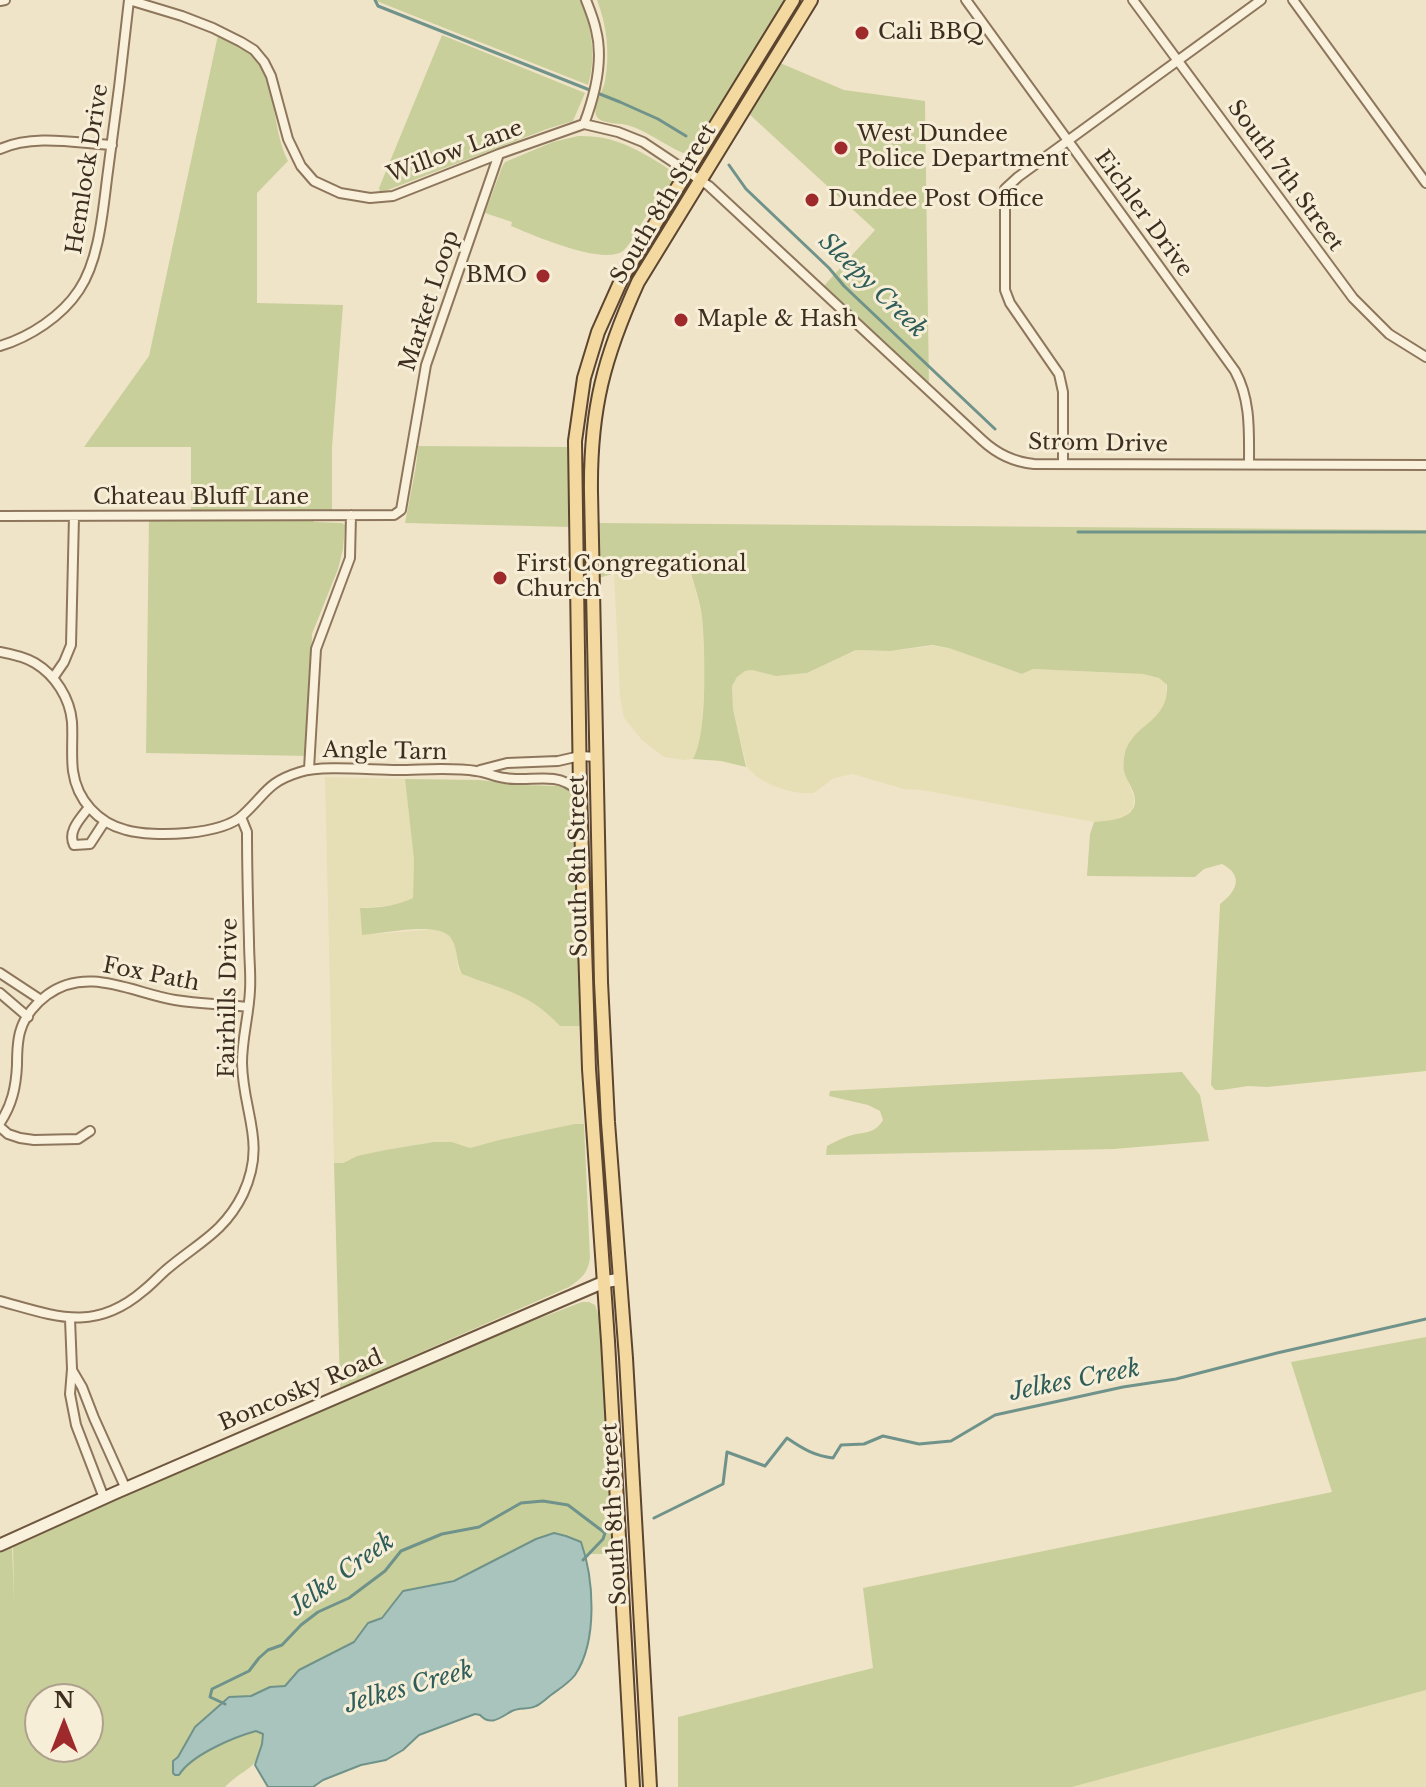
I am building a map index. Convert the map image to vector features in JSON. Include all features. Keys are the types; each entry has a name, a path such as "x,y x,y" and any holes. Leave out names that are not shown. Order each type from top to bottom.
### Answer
{"main road":[{"name":"South 8th Street","path":"633,1787 589,1069 580,792 576,436 584,378 598,332 623,276 793,0"},
{"name":"South 8th Street","path":"650,1787 601,982 591,460 597,399 612,343 638,282 811,0"}],"street":[{"name":"Hemlock Drive","path":"0,346 19,340 48,321 70,301 80,288 94,253 112,145 129,0"},
{"name":"Willow Lane","path":"129,0 213,28 254,50 271,76 288,139 301,166 314,181 334,191 370,198 393,196 584,124"},
{"path":"586,0 597,33 599,70 584,124 632,136 687,172"},
{"name":"Eichler Drive","path":"966,0 1238,376 1249,414 1249,464"},
{"name":"South 7th Street","path":"1133,0 1353,298 1389,334 1426,357"},
{"path":"1063,464 1063,392 1059,374 1005,293 1004,204 1007,185 1261,0"},
{"path":"1293,0 1426,183"},
{"path":"0,149 19,142 41,141 112,145"},
{"name":"Market Loop","path":"401,510 426,365 499,154"},
{"name":"Strom Drive","path":"687,172 709,186 992,449 1007,457 1023,463 1063,464 1426,465"},
{"name":"Chateau Bluff Lane","path":"0,516 394,515 401,510"},
{"path":"309,769 316,649 350,558 351,515"},
{"path":"0,652 34,662 53,678 64,662 71,645 74,516"},
{"name":"Angle Tarn","path":"53,678 70,709 76,783 95,814 111,825 128,831 182,833 217,828 241,817 266,789 282,778 309,769 475,771 506,779 554,779 571,784 580,792"},
{"name":"Angle Tarn","path":"475,771 507,763 597,757"},
{"path":"89,807 72,831 74,845 90,844 105,821"},
{"name":"Fairhills Drive","path":"70,1319 109,1313 143,1292 227,1220 251,1172 255,1149 242,1066 250,989 247,832 241,817"},
{"path":"0,973 41,1000"},
{"name":"Fox Path","path":"0,1125 12,1101 21,1029 41,1000 53,990 92,980 177,1001 248,1007"},
{"path":"0,993 28,1017"},
{"path":"0,1125 8,1134 42,1140 78,1139 90,1131"},
{"name":"Boncosky Road","path":"0,1545 604,1282 620,1279"},
{"path":"0,1301 70,1319 70,1394 76,1425 104,1498"},
{"path":"72,1369 126,1489"}],"shaded area":[{"path":"680,560 690,569 702,616 705,673 701,739 693,759 684,760 664,757 642,740 624,718 620,696 614,573"},
{"path":"932,646 949,648 1022,674 1033,669 1143,674 1159,678 1166,685 1164,706 1131,739 1124,754 1124,771 1134,798 1133,808 1126,815 1111,821 1094,822 904,789 853,774 834,778 814,793 801,793 774,786 757,777 747,767 733,709 732,686 737,676 752,670 776,676 807,673 857,650 890,651"},
{"path":"325,777 405,779 414,860 413,898 396,905 360,908 362,935 444,931 456,948 458,969 462,974 531,1001 560,1026 581,1026 584,1124 470,1148 452,1142 434,1142 334,1163"},
{"path":"1426,1690 1426,1787 1072,1787"}],"green space":[{"path":"374,0 581,0 592,42 588,85"},
{"path":"597,0 785,0 693,150 683,153 635,128 597,117 596,108 607,71 607,50"},
{"path":"218,35 246,50 257,61 269,88 278,133 288,161 257,193 257,303 343,305 332,447 332,511 191,511 191,447 84,447 149,356"},
{"path":"442,35 585,93 573,121 380,193 379,188"},
{"path":"780,63 844,90 925,101 929,388 821,289 875,230 748,113"},
{"path":"578,136 598,137 626,145 674,174 667,191 630,243 623,251 613,255 568,248 485,213 505,162 553,142"},
{"path":"418,446 569,447 570,527 405,523"},
{"path":"149,514 313,516 314,522 345,525 338,569 312,634 310,756 146,753"},
{"path":"598,523 1426,530 1426,1071 1222,1090 1215,1090 1211,1085 1220,904 1234,889 1234,874 1222,864 1204,869 1195,877 1087,876 1090,834 1094,822 1122,817 1134,807 1134,793 1124,771 1125,752 1129,742 1163,707 1167,685 1159,678 1143,674 1033,669 1022,674 932,645 890,651 856,650 807,673 776,676 745,671 732,686 733,709 746,767 693,759 701,731 704,669 702,617 690,569 686,562 680,560 638,566 599,578"},
{"path":"405,779 480,780 561,786 570,790 575,801 581,1026 560,1026 526,999 462,974 453,941 443,932 422,929 362,935 360,908 387,906 413,898 414,860"},
{"path":"1182,1072 1200,1095 1209,1141 1114,1149 826,1155 827,1146 871,1131 883,1120 880,1111 829,1096 830,1091"},
{"path":"584,1124 590,1258 583,1275 569,1287 340,1388 334,1163 434,1142 452,1142 470,1148"},
{"path":"582,1302 595,1305 601,1322 614,1554 585,1554 580,1542 554,1533 454,1580 403,1591 382,1618 368,1623 354,1641 299,1670 285,1686 270,1687 251,1696 229,1696 195,1727 178,1757 172,1761 175,1776 214,1748 256,1731 263,1734 255,1761 225,1787 0,1787 0,1550 12,1545 14,1602 13,1544 452,1352"},
{"path":"1426,1337 1426,1690 1072,1787 678,1787 678,1717 873,1668 863,1588 1332,1492 1291,1362"}],"water":[{"path":"554,1533 581,1542 589,1574 592,1610 587,1645 575,1675 540,1704 515,1710 492,1721 475,1714 419,1735 386,1760 361,1765 313,1787 268,1787 255,1765 263,1734 256,1731 203,1754 179,1775 173,1773 173,1761 195,1727 229,1697 251,1696 270,1687 285,1686 299,1670 354,1642 368,1623 382,1618 403,1591 454,1581"}],"waterway":[{"name":"Sleepy Creek","path":"375,0 378,6 620,102 686,136"},
{"name":"Sleepy Creek","path":"729,165 746,189 995,429"},
{"name":"Sleepy Creek","path":"1078,532 1426,532"},
{"name":"Jelkes Creek","path":"654,1518 723,1484 727,1452 765,1466 787,1438 820,1456 833,1458 841,1445 864,1444 883,1436 919,1444 951,1441 995,1415 1123,1387 1176,1379 1426,1319"},
{"name":"Jelke Creek","path":"225,1704 210,1697 212,1689 249,1671 268,1650 282,1645 318,1612 349,1598 385,1571 401,1551 442,1534 479,1527 521,1503 543,1501 568,1505 605,1533 583,1560"}],"place":[{"name":"Cali BBQ","path":"862,33"},
{"name":"West Dundee Police Department","path":"841,148"},
{"name":"Dundee Post Office","path":"812,200"},
{"name":"BMO","path":"543,276"},
{"name":"Maple & Hash","path":"681,320"},
{"name":"First Congregational Church","path":"500,578"}]}
